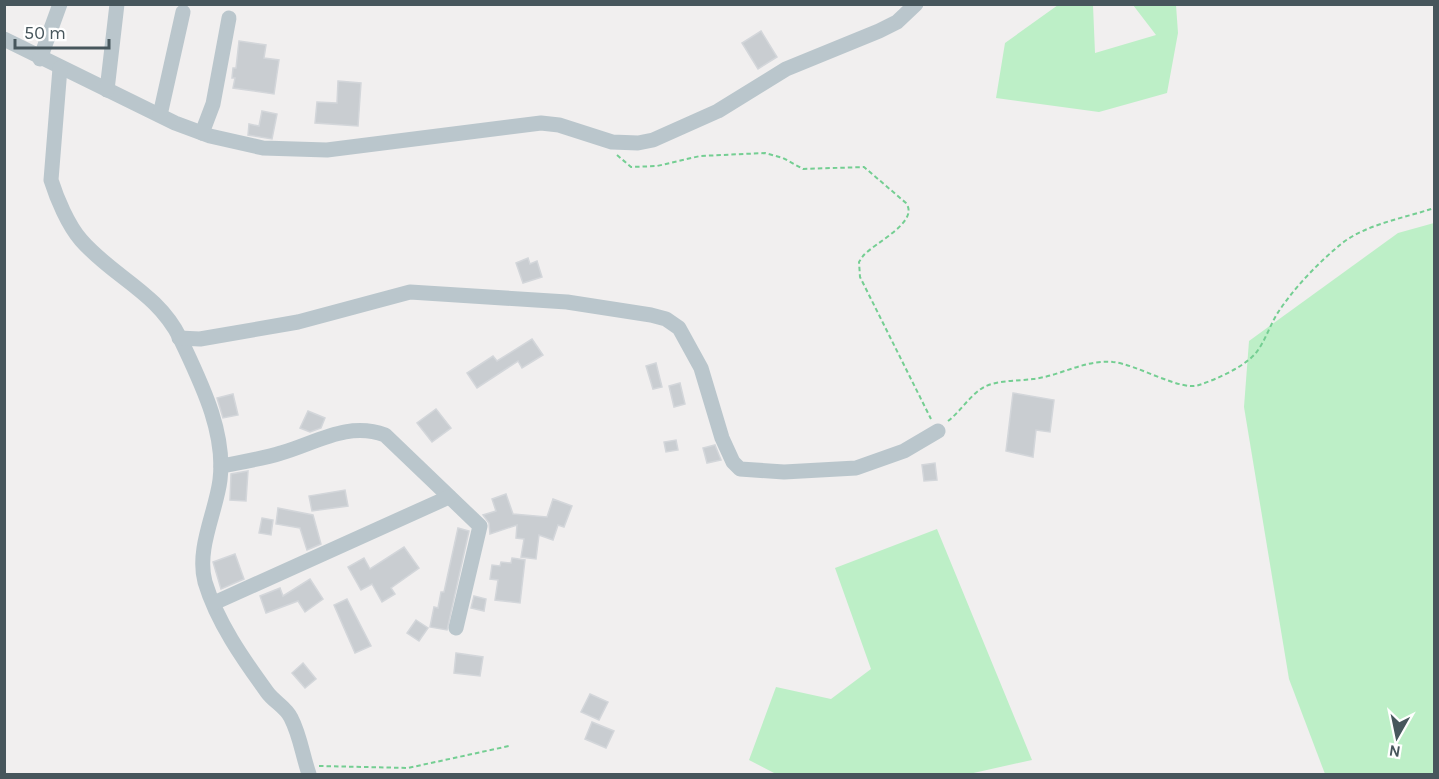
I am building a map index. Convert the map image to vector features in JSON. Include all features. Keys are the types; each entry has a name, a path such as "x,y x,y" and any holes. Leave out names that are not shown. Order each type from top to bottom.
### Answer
{"street":[{"path":"38,57 60,4"},
{"path":"107,90 117,4"},
{"path":"4,39 60,68 202,133 263,148 327,150 541,123 559,124 612,142 638,143 653,140 707,116 786,69 855,42 897,22 916,4"},
{"path":"160,115 183,12"},
{"path":"202,133 213,104 229,18"},
{"path":"60,68 51,180 55,194 80,240 162,308 206,394 222,457 202,566 205,582 240,655 273,700 292,720 307,770"},
{"path":"179,338 200,339 298,322 410,292 567,302 651,315 666,319 679,328 700,368 722,438 733,462 740,469 784,472 856,468 904,451 938,431"},
{"path":"221,466 283,453 336,433 367,429 385,435 475,519 481,531 471,559 456,628"},
{"path":"214,603 449,497"}],"path":[{"path":"612,142 619,158 631,167 657,166 691,157 753,153 774,155 803,169 856,165 864,167 879,178 906,203 909,215 900,227 863,256 859,262 860,277 938,431 977,393 989,385 1036,379 1087,365 1112,362 1153,373 1184,387 1198,386 1241,365 1254,355 1278,313 1306,278 1343,242 1360,232 1434,208"},
{"path":"307,770 408,768 509,746"}],"green space":[{"path":"1058,5 1093,5 1095,53 1156,35 1133,5 1176,5 1178,33 1167,93 1099,112 996,98 1005,43"},
{"path":"1434,223 1434,774 1325,774 1289,679 1244,407 1249,341 1398,233"},
{"path":"937,529 1032,760 969,774 776,774 749,760 776,687 831,699 871,669 835,568"}],"building":[{"path":"761,31 777,57 758,69 742,43"},
{"path":"239,41 266,45 264,58 279,60 274,94 233,88 235,78 232,78 233,68 236,68"},
{"path":"338,81 361,83 358,126 315,123 317,102 337,103"},
{"path":"262,111 277,114 272,139 248,135 249,124 259,126"},
{"path":"528,258 530,264 537,261 542,277 523,283 516,263"},
{"path":"532,339 543,355 522,368 518,361 477,388 467,373 493,356 497,361"},
{"path":"656,363 662,387 653,389 646,366"},
{"path":"680,383 685,404 674,407 669,386"},
{"path":"1013,393 1054,400 1050,432 1036,430 1033,457 1006,451"},
{"path":"233,394 238,415 223,418 217,398"},
{"path":"436,409 451,428 432,442 417,423"},
{"path":"308,411 325,418 321,428 310,432 300,428"},
{"path":"676,440 678,450 666,452 664,442"},
{"path":"715,445 721,460 707,463 703,448"},
{"path":"935,463 937,480 924,481 922,465"},
{"path":"248,471 246,501 230,500 231,474"},
{"path":"345,490 348,506 312,511 309,496"},
{"path":"506,494 513,514 547,517 553,499 572,506 564,527 558,525 553,540 539,535 536,559 521,557 524,539 516,538 517,525 490,534 489,523 483,515 496,511 492,499"},
{"path":"278,508 313,515 321,544 307,550 300,528 276,524"},
{"path":"262,518 273,520 271,535 259,533"},
{"path":"458,528 469,531 447,630 430,627 434,607 438,608 441,592 444,592"},
{"path":"404,547 419,568 391,588 395,594 382,602 372,584 361,590 348,567 364,558 370,569"},
{"path":"235,554 244,579 221,589 213,562"},
{"path":"512,558 525,560 520,603 495,600 498,580 490,579 492,565 500,566 501,562 511,563"},
{"path":"310,579 323,599 305,612 298,601 266,613 260,596 280,588 283,596"},
{"path":"474,596 486,599 484,611 471,608"},
{"path":"347,599 371,646 355,653 334,605"},
{"path":"416,620 428,628 419,641 407,633"},
{"path":"456,653 483,657 480,676 454,673"},
{"path":"303,663 316,679 305,688 292,673"},
{"path":"590,694 608,702 599,720 581,712"},
{"path":"592,722 614,731 606,748 585,739"}]}
